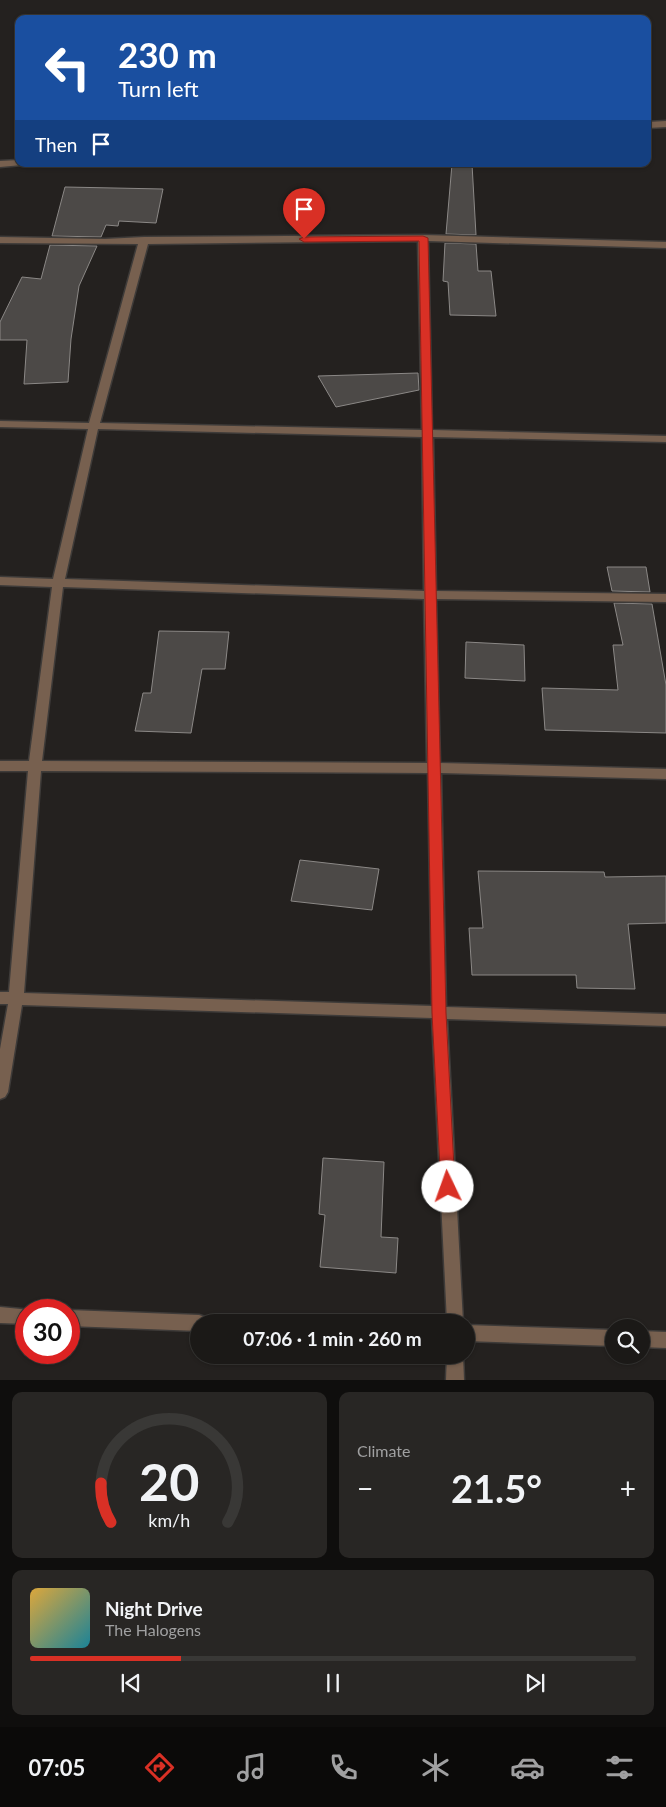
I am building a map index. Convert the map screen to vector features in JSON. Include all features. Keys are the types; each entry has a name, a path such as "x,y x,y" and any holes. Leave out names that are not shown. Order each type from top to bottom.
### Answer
{"street":[{"path":"651,125 666,124"},
{"path":"0,164 15,163"},
{"path":"423,238 432,595 439,1013 455,1314"},
{"path":"0,240 105,242 144,240 423,238 666,245"},
{"path":"0,1092 16,999 35,767 58,583 94,425 144,240"},
{"path":"0,424 666,439"},
{"path":"0,581 432,595 666,598"},
{"path":"0,766 434,768 666,774"},
{"path":"0,998 666,1020"},
{"path":"0,1315 15,1316"},
{"path":"80,1318 190,1323"},
{"path":"475,1333 605,1338"},
{"path":"650,1339 666,1340"},
{"path":"455,1364 455,1380"}],"building":[{"path":"452,167 472,167 476,235 446,234"},
{"path":"65,187 163,189 156,223 119,221 118,226 106,225 101,237 52,236"},
{"path":"445,243 476,244 478,271 491,271 496,316 450,315 448,282 443,281"},
{"path":"50,245 97,246 79,286 71,339 68,382 24,384 27,340 0,340 0,322 22,277 41,279"},
{"path":"418,373 419,390 336,407 318,376"},
{"path":"607,567 646,567 650,592 612,591"},
{"path":"614,603 652,604 666,685 666,733 545,730 542,688 618,690 613,645 623,645"},
{"path":"159,631 229,632 225,669 202,669 191,733 135,731 143,693 151,693"},
{"path":"466,642 524,645 525,681 465,678"},
{"path":"300,860 379,869 372,910 291,901"},
{"path":"478,871 604,872 605,877 666,876 666,923 628,924 635,989 577,988 576,975 472,975 469,928 483,928"},
{"path":"323,1158 384,1162 381,1237 398,1238 396,1273 320,1267 325,1215 319,1214"}],"route":[{"path":"304,239 423,238 432,595 439,1013 448,1187"}]}
